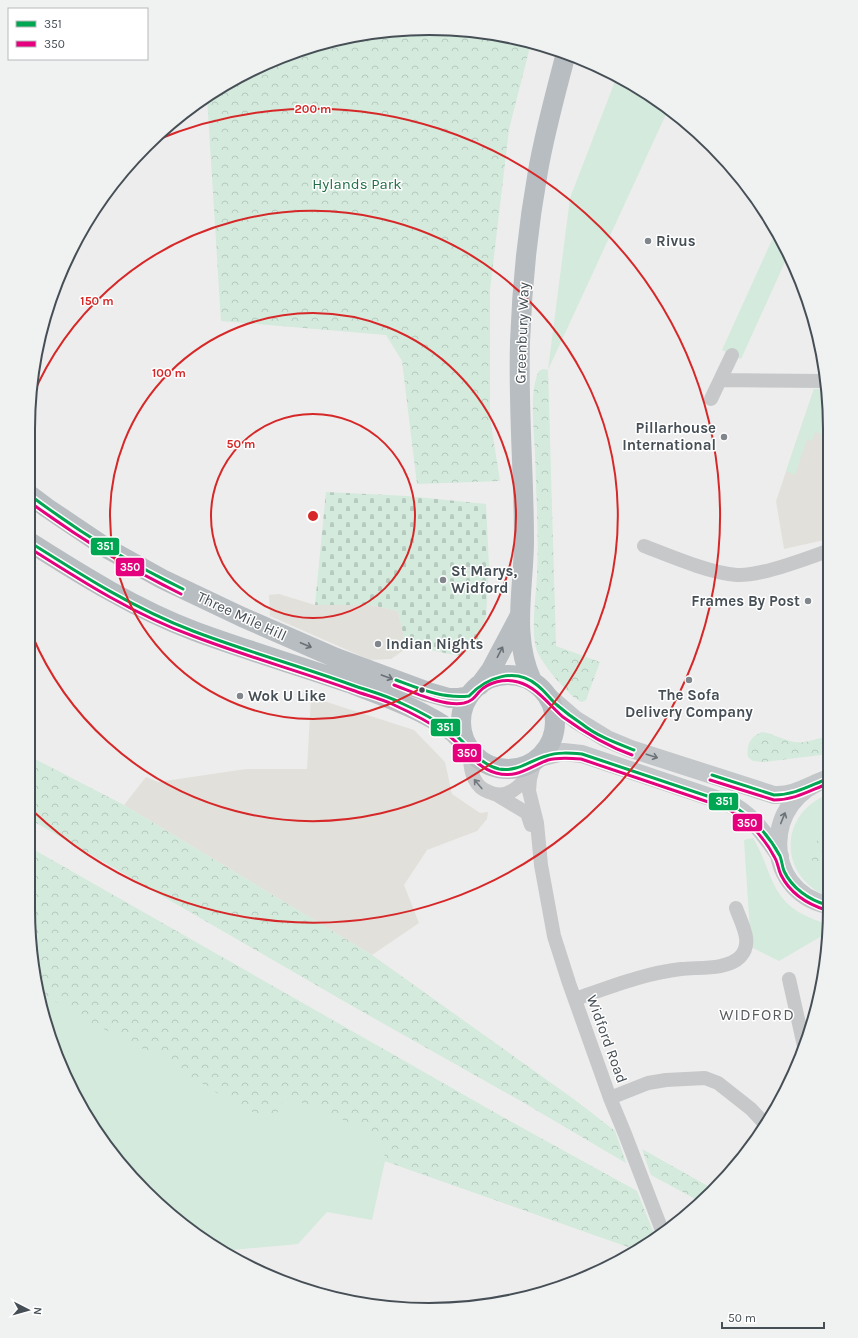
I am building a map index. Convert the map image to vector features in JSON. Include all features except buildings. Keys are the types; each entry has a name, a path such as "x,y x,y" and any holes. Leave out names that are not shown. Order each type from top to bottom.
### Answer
{"highway":[{"name":"Greenbury Way","path":"532,681 526,670 523,658 519,617 524,556 520,342 523,290 538,170 550,112 564,59"},
{"name":"Three Mile Hill","path":"35,498 108,549 162,579 248,620 336,658 428,692 449,698 458,698 474,690"},
{"name":"Three Mile Hill","path":"35,545 94,583 150,612 219,641 326,675 393,699 419,712 452,732 469,749"},
{"name":"Greenbury Way","path":"474,690 491,670 519,617"},
{"path":"505,675 517,676 532,681 546,695 553,709 555,726 549,745 535,764 520,768 502,769 486,764 477,758 469,749 464,739 461,726 463,707 474,690 494,677 505,675"}],"main road":[{"path":"546,695 576,720 599,735 631,749 774,795 782,796 794,793 820,782"},
{"path":"535,764 563,752 582,754 728,802 748,815 767,837 780,856"},
{"path":"820,782 796,798 784,816 778,838 780,856 787,875 797,888 809,898 823,903"}],"street":[{"path":"711,399 732,355"},
{"path":"720,380 820,381"},
{"path":"644,546 697,565 727,574 738,575 763,572 823,553"},
{"name":"Widford Road","path":"469,749 474,780 484,790 497,795 527,813 539,850"},
{"path":"497,795 510,793 518,788 535,764"},
{"name":"Widford Road","path":"535,764 529,791 537,823 539,850 546,898 554,936 610,1098 661,1228"},
{"path":"575,999 653,973 683,968 726,965 734,962 741,956 747,940 736,908"},
{"path":"789,979 802,1036"},
{"path":"610,1098 648,1083 666,1080 705,1078 718,1083 751,1109 762,1120"}],"shaded area":[{"path":"814,389 821,389 823,429 823,540 784,549 776,501"},
{"path":"279,594 315,605 371,605 398,611 403,633 404,650 391,659 370,660 270,616 269,595"},
{"path":"311,697 414,730 445,762 452,794 480,813 488,812 487,819 477,831 427,850 404,885 419,923 372,955 124,805 146,777 158,782 246,769 307,769"}],"green space":[{"name":"Hylands Park","path":"429,35 455,36 480,38 530,48 509,129 490,290 490,418 500,481 417,484 402,361 386,335 221,321 207,103 232,88 278,65 327,48 378,38"},
{"path":"615,82 648,101 666,114 548,370 570,198"},
{"path":"773,238 785,262 741,359 722,350"},
{"path":"543,369 548,370 556,646 600,662 586,700 582,702 563,687 538,654 534,632 538,545 533,399 536,379 539,371"},
{"path":"814,389 821,389 823,435 815,432 812,441 807,439 795,475 786,471"},
{"path":"326,492 407,496 486,504 489,566 486,616 479,639 472,649 459,656 431,650 404,650 403,633 398,611 371,605 315,605"},
{"path":"762,732 795,742 809,741 823,737 823,755 764,762 753,761 748,757 748,748 752,738"},
{"path":"35,759 124,805 372,955 575,1100 615,1131 626,1163 519,1100 354,1007 35,822"},
{"path":"823,797 823,894 811,887 800,874 793,860 791,845 793,830 800,816 811,804"},
{"path":"823,826 823,867 815,864 811,859 813,846 817,841 820,828"},
{"path":"753,838 778,892 785,901 794,909 806,916 823,922 822,939 820,937 779,961 751,947 744,840"},
{"path":"35,850 508,1120 637,1191 654,1233 630,1248 385,1161 383,1141 375,1133 285,1096 273,1122 230,1101 157,1056 84,1019 45,995 38,960 36,935"},
{"path":"35,869 653,1233 630,1248 385,1161 372,1220 327,1212 298,1244 232,1250 189,1222 150,1188 116,1149 101,1128 65,1060 48,1011 38,960 35,909"},
{"path":"642,1149 709,1187 696,1199 651,1175"}],"transit line":[{"name":"351","path":"35,499 67,522 105,546 143,569 183,589"},
{"name":"350","path":"35,506 104,552 181,594"},
{"name":"351","path":"35,546 70,568 151,613 193,631 232,645 383,695 414,709 452,732 485,763 499,769 506,770 518,768 540,758 555,754 582,754 728,803 751,819 770,840 780,856 783,869 787,877 796,888 808,897 823,904"},
{"name":"350","path":"35,552 110,597 172,628 232,650 382,700 407,711 448,735 476,762 496,773 517,773 552,759 581,759 726,808 734,812 748,823 766,843 777,862 780,873 789,887 812,905 823,909"},
{"name":"351","path":"469,696 476,689 493,679 520,676 537,685 560,708 594,732 634,750"},
{"name":"351","path":"396,680 441,695 459,697 469,696"},
{"name":"350","path":"394,685 438,701 456,704 471,700 492,683 508,680 525,684 537,692 563,717 596,739 632,755"},
{"name":"351","path":"712,775 774,795 795,792 823,781"},
{"name":"350","path":"710,780 774,800 795,797 823,786"}],"place":[{"name":"Rivus","path":"648,241"},
{"name":"Pillarhouse International","path":"724,437"},
{"name":"St Marys, Widford","path":"443,580"},
{"name":"Frames By Post","path":"808,601"},
{"name":"Indian Nights","path":"378,644"},
{"name":"The Sofa Delivery Company","path":"689,680"},
{"name":"Wok U Like","path":"240,696"}],"district":[{"name":"WIDFORD","path":"757,1014"}]}
